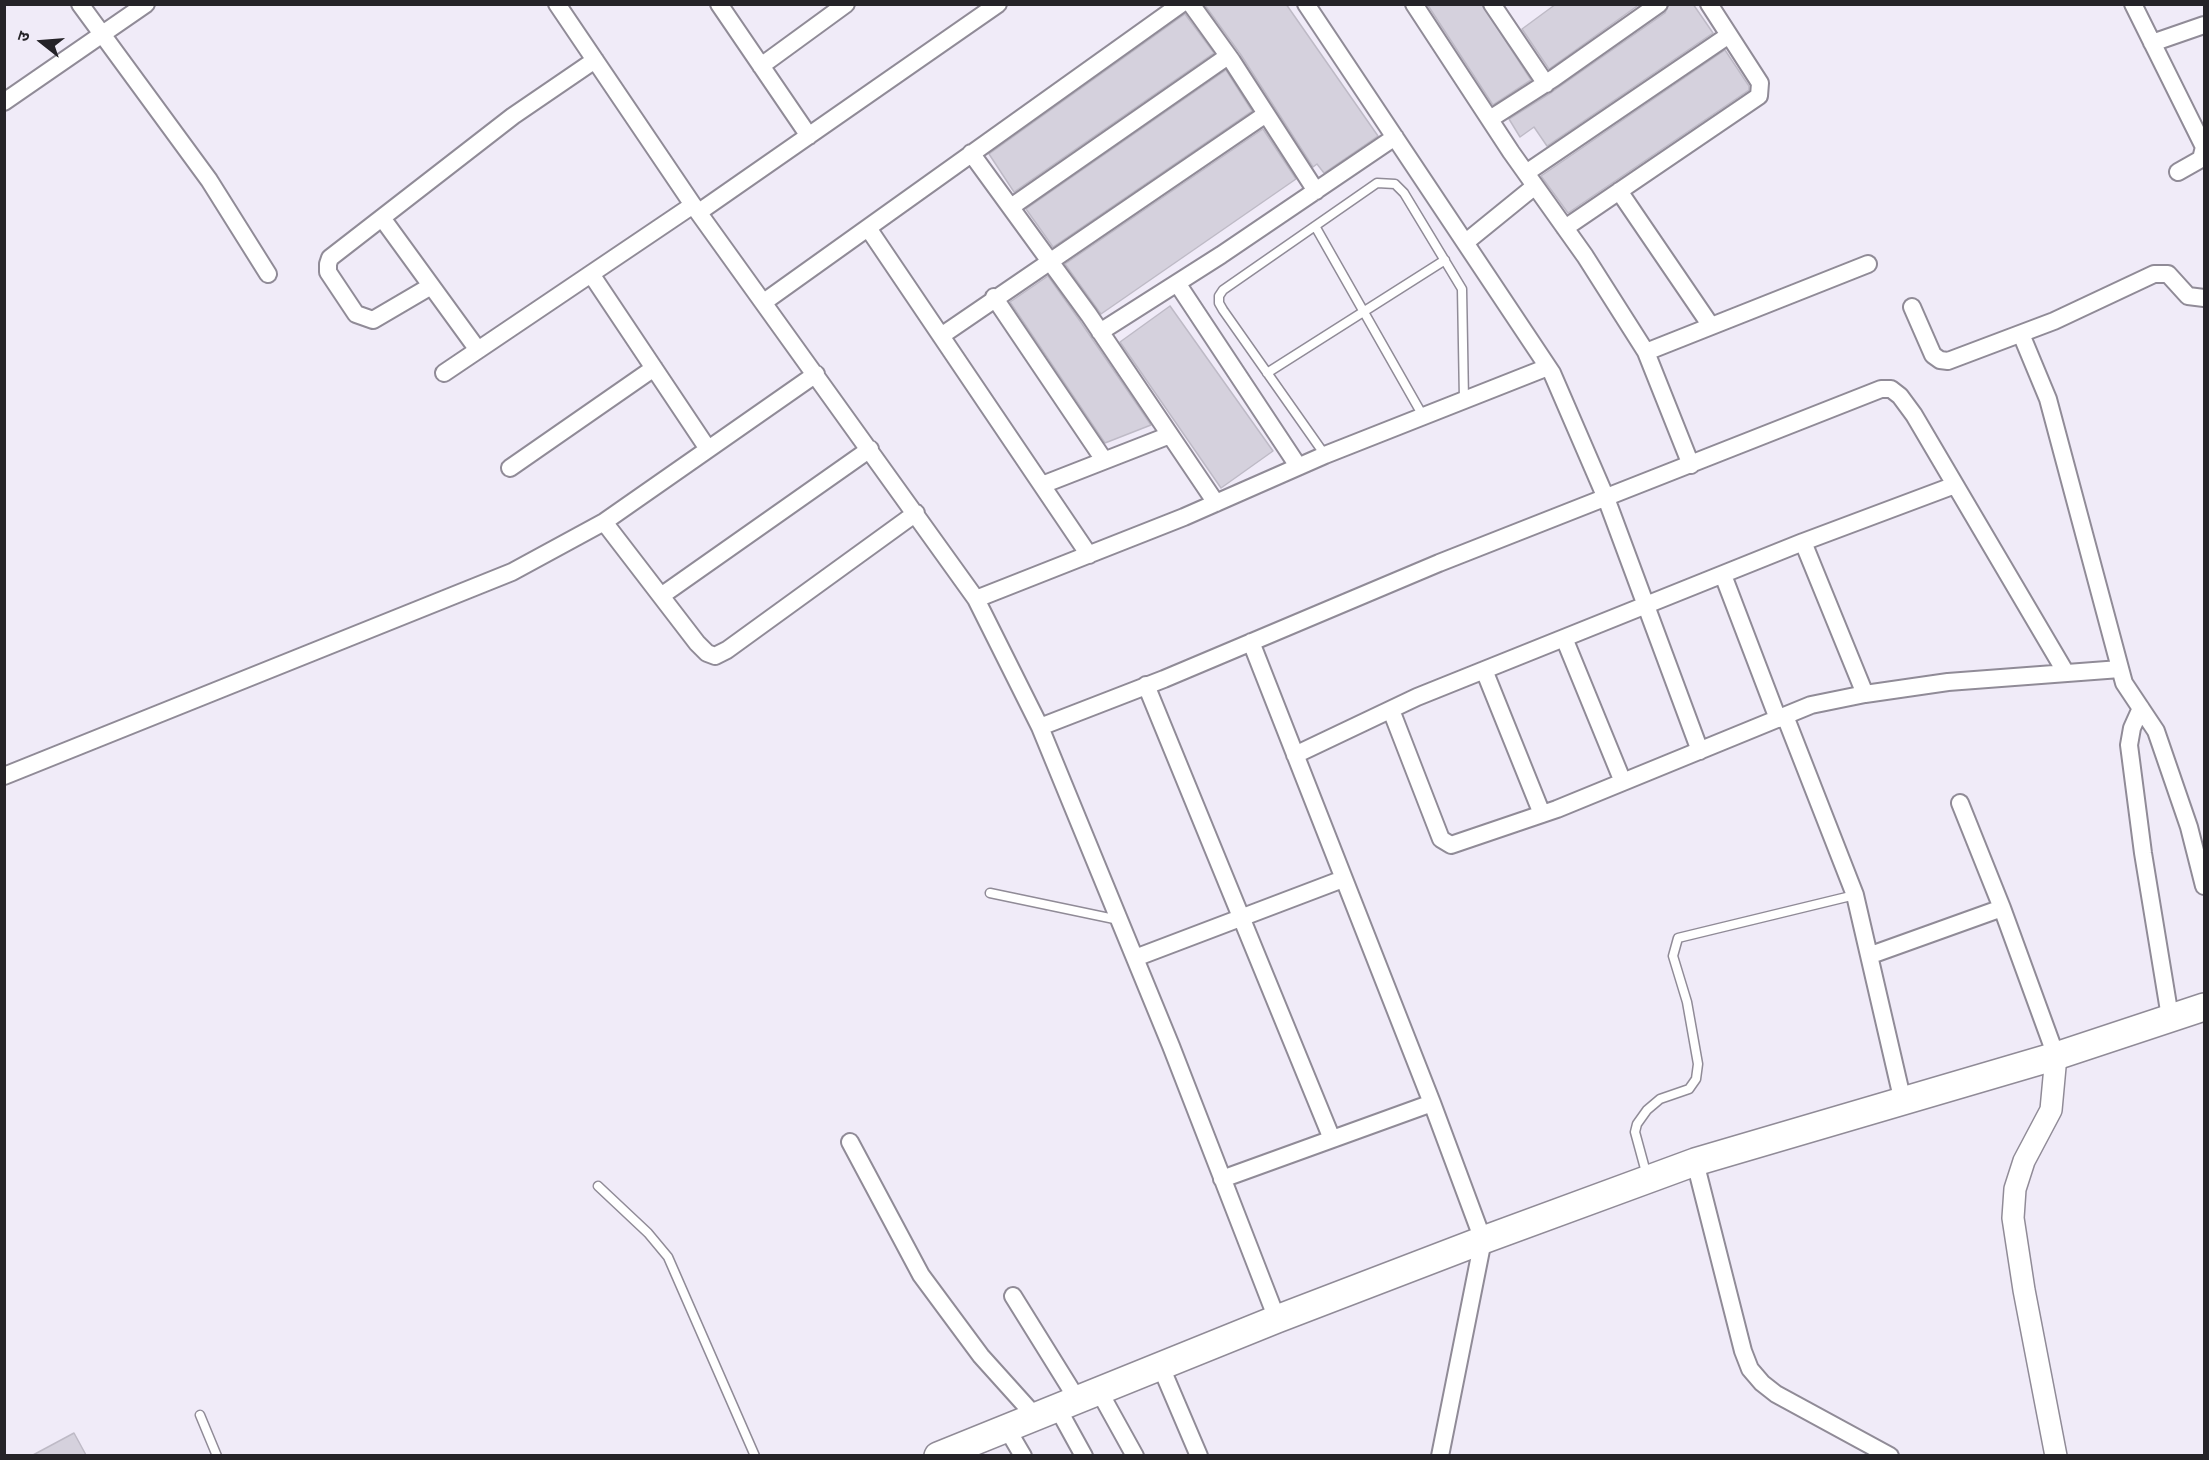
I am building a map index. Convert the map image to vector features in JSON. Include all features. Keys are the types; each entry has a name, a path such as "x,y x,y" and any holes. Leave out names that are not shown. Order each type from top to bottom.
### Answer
{"main road":[{"path":"938,1455 1277,1319 1482,1240 1695,1162 2056,1056 2205,1007"}],"street":[{"path":"80,4 209,180 268,274"},
{"path":"4,102 146,4"},
{"path":"557,4 696,208 976,599 1040,727 1135,958 1277,1319"},
{"path":"719,4 809,136"},
{"path":"761,66 846,4"},
{"path":"444,373 591,274 809,136 980,10 998,4"},
{"path":"764,302 1181,4"},
{"path":"1191,4 1228,56 1316,191"},
{"path":"1306,4 1548,367 1606,498 1700,751"},
{"path":"1414,4 1646,352 1691,465"},
{"path":"1492,4 1546,84"},
{"path":"1490,119 1546,84 1659,4"},
{"path":"1565,228 1759,96 1760,83 1709,4"},
{"path":"2133,4 2204,147 2201,159 2178,172"},
{"path":"2152,43 2205,25"},
{"path":"1466,242 1530,179 1729,35"},
{"path":"1011,207 1228,56"},
{"path":"431,286 372,320 356,314 328,272 328,264 330,258 513,116 595,60"},
{"path":"941,336 994,297 1266,114"},
{"path":"1100,332 1177,284 1395,137"},
{"path":"971,153 1100,332 1216,503"},
{"path":"1619,191 1711,326"},
{"path":"382,218 478,350"},
{"path":"868,228 1089,555"},
{"path":"1646,352 1868,264"},
{"path":"1912,307 1933,355 1940,360 1948,361 2021,334 2162,272 2168,274 2188,296 2205,298"},
{"path":"591,274 708,449"},
{"path":"1177,284 1298,466"},
{"path":"994,297 1104,460"},
{"path":"2021,334 2048,399 2120,669 2130,693 2156,731 2189,827 2205,886"},
{"path":"976,599 1216,503 1325,455 1548,367"},
{"path":"510,468 654,368"},
{"path":"4,776 512,572 604,522 816,374"},
{"path":"1040,727 1439,563 1881,389 1891,389 1900,396 1914,415 2066,673"},
{"path":"1042,485 1170,435"},
{"path":"661,596 870,449"},
{"path":"1295,755 1484,670 1803,542 1955,485"},
{"path":"604,522 707,653 721,654 916,513"},
{"path":"1803,542 1865,693"},
{"path":"1723,575 1855,895 1871,955 1903,1102"},
{"path":"1564,638 1623,782"},
{"path":"1251,642 1432,1103 1482,1240 1440,1455"},
{"path":"1391,710 1441,839 1446,843 1457,844 1542,814 1811,705 1865,693 1948,682 2120,669"},
{"path":"1484,670 1542,814"},
{"path":"1146,685 1332,1139"},
{"path":"2141,708 2132,728 2129,745 2143,853 2170,1017"},
{"path":"1960,803 2002,908 2056,1056 2050,1110 2024,1161 2015,1189 2013,1218 2024,1290 2056,1455"},
{"path":"1135,958 1343,879"},
{"path":"1871,955 2002,908"},
{"path":"1222,1179 1432,1103"},
{"path":"850,1142 921,1275 981,1356 1067,1403 1135,1455"},
{"path":"1695,1162 1743,1352 1750,1369 1776,1394 1890,1455"},
{"path":"1013,1296 1067,1403 1084,1455"},
{"path":"1161,1367 1199,1455"},
{"path":"1006,1427 1023,1455"}],"lane":[{"path":"1325,455 1223,310 1219,303 1219,296 1222,290 1377,183 1395,184 1404,193 1462,289 1464,400"},
{"path":"1315,226 1424,416"},
{"path":"1267,373 1445,260"},
{"path":"990,893 1119,920"},
{"path":"1648,1179 1635,1132 1637,1124 1647,1110 1660,1099 1689,1089 1696,1079 1698,1064 1687,1002 1673,956 1678,938 1855,895"},
{"path":"598,1186 648,1233 668,1257 755,1455"},
{"path":"200,1415 217,1455"}],"building":[{"path":"1204,4 1286,4 1378,136 1324,173 1317,164 1313,167 1241,55"},
{"path":"1427,4 1482,4 1531,80 1493,105"},
{"path":"1556,4 1640,4 1549,69 1522,29"},
{"path":"1669,4 1693,4 1713,33 1547,146 1534,127 1520,137 1509,119 1552,92 1665,13"},
{"path":"1185,14 1214,53 1014,192 989,154"},
{"path":"1725,50 1749,86 1749,90 1568,213 1541,176"},
{"path":"1226,70 1252,111 1053,247 1026,209"},
{"path":"1263,129 1296,179 1101,314 1065,264"},
{"path":"1048,276 1151,425 1105,443 1010,302"},
{"path":"1170,306 1273,451 1221,488 1120,342"},
{"path":"74,1433 86,1455 33,1455"}]}
